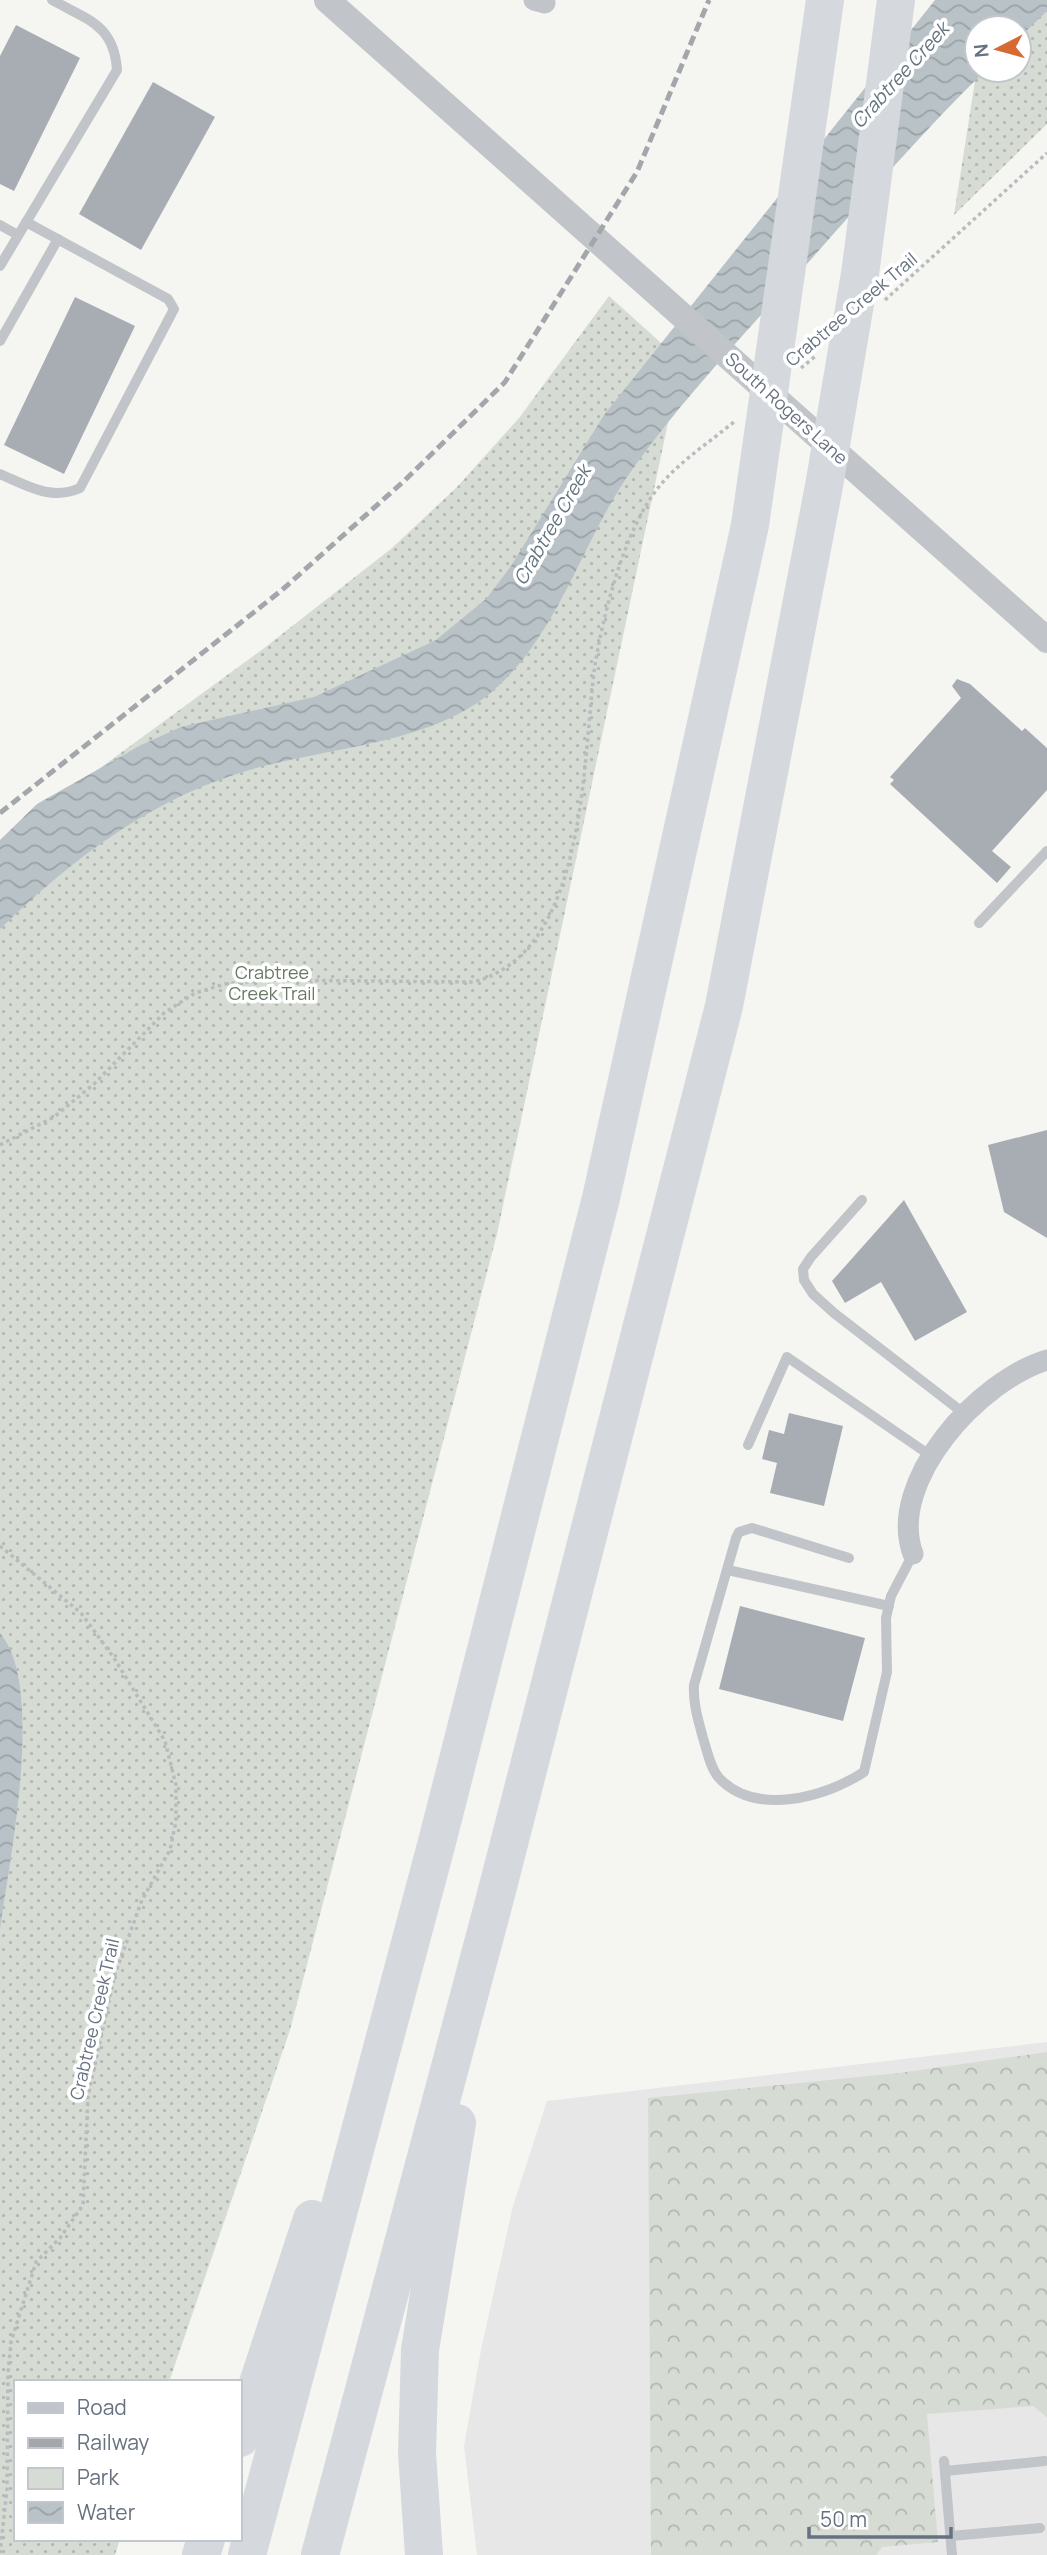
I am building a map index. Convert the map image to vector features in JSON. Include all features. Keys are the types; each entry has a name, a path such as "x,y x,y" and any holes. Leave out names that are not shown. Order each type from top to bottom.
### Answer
{"highway":[{"path":"247,2555 437,1842 601,1198 750,525 825,0"},
{"path":"320,2555 494,1902 724,1006 824,486 860,274 896,0"},
{"path":"242,2432 437,1842"},
{"path":"424,2555 416,2453 420,2350 494,1902"}],"street":[{"name":"South Rogers Lane","path":"327,0 1047,640"},
{"path":"913,1554 906,1536 909,1506 931,1456 983,1395 1047,1360"}],"lane":[{"path":"0,266 117,70 116,50 103,28 52,0"},
{"path":"0,474 40,491 65,495 80,488 174,309 168,299 26,222"},
{"path":"0,225 18,235"},
{"path":"0,341 58,239"},
{"path":"979,923 1047,851"},
{"path":"862,1200 811,1257 803,1269 804,1280 813,1294 834,1313 966,1415"},
{"path":"748,1445 787,1357 931,1456"},
{"path":"849,1558 752,1528 739,1532 694,1685 693,1702 709,1758 719,1777 748,1796 777,1800 811,1796 840,1788 864,1772 887,1672 889,1606 913,1554"},
{"path":"728,1570 889,1606"},
{"path":"953,2555 944,2466 1045,2461"},
{"path":"951,2536 1040,2528"}],"path":[{"name":"Crabtree Creek Trail","path":"881,303 1047,153"},
{"name":"Crabtree Creek Trail","path":"797,371 818,354"},
{"path":"0,1145 54,1117 94,1084 164,1013 195,993 225,984 268,980 473,982 493,977 512,965 550,913 568,870 583,799 595,664 606,614 626,551 647,504 682,461 745,413"},
{"name":"Crabtree Creek Trail","path":"0,1546 81,1613 165,1741 176,1784 176,1821 170,1850 142,1900 115,1974 89,2096 83,2205 60,2238 36,2262 11,2342 8,2373 7,2489 0,2553"}],"shaded area":[{"path":"1047,2042 1047,2555 477,2555 464,2446 481,2350 513,2206 547,2101"}],"green space":[{"path":"1047,0 1047,124 954,215 974,84 1033,84 1033,14"},
{"name":"Crabtree Creek Trail","path":"609,296 681,361 497,1234 290,2030 170,2380 14,2380 14,2541 119,2541 115,2555 0,2555 0,841 263,649 392,548 457,487 519,418"},
{"path":"1047,2052 1047,2417 1033,2406 927,2414 938,2542 882,2547 876,2555 651,2555 648,2098 899,2073"}],"water":[{"name":"Crabtree Creek","path":"935,0 1047,0 1047,11 1033,24 1033,14 963,14 963,84 972,84 890,171 672,417 615,495 534,645 513,671 488,695 437,724 407,734 256,768 184,795 150,812 87,854 57,877 0,929 0,840 37,804 141,745 181,727 314,697 436,640 487,598 511,566 604,415"},
{"path":"0,1633 14,1658 21,1692 23,1733 16,1820 0,1930"}],"building":[{"path":"16,25 80,58 14,191 0,184 0,56"},
{"path":"153,82 215,117 141,250 79,214"},
{"path":"75,297 135,326 64,474 4,445"},
{"path":"957,679 970,684 1022,731 1025,728 1047,748 1047,790 992,851 1011,867 997,883 890,784 894,780 890,777 961,698 952,686"},
{"path":"1047,1130 1047,1238 1004,1212 988,1145"},
{"path":"904,1200 967,1312 915,1341 881,1282 845,1303 832,1281"},
{"path":"789,1413 843,1426 824,1506 770,1493 777,1463 762,1459 769,1430 784,1434"},
{"path":"740,1606 865,1638 843,1721 719,1689"}],"railway":[{"path":"0,813 282,590 404,481 505,382 637,172 709,0"}]}
